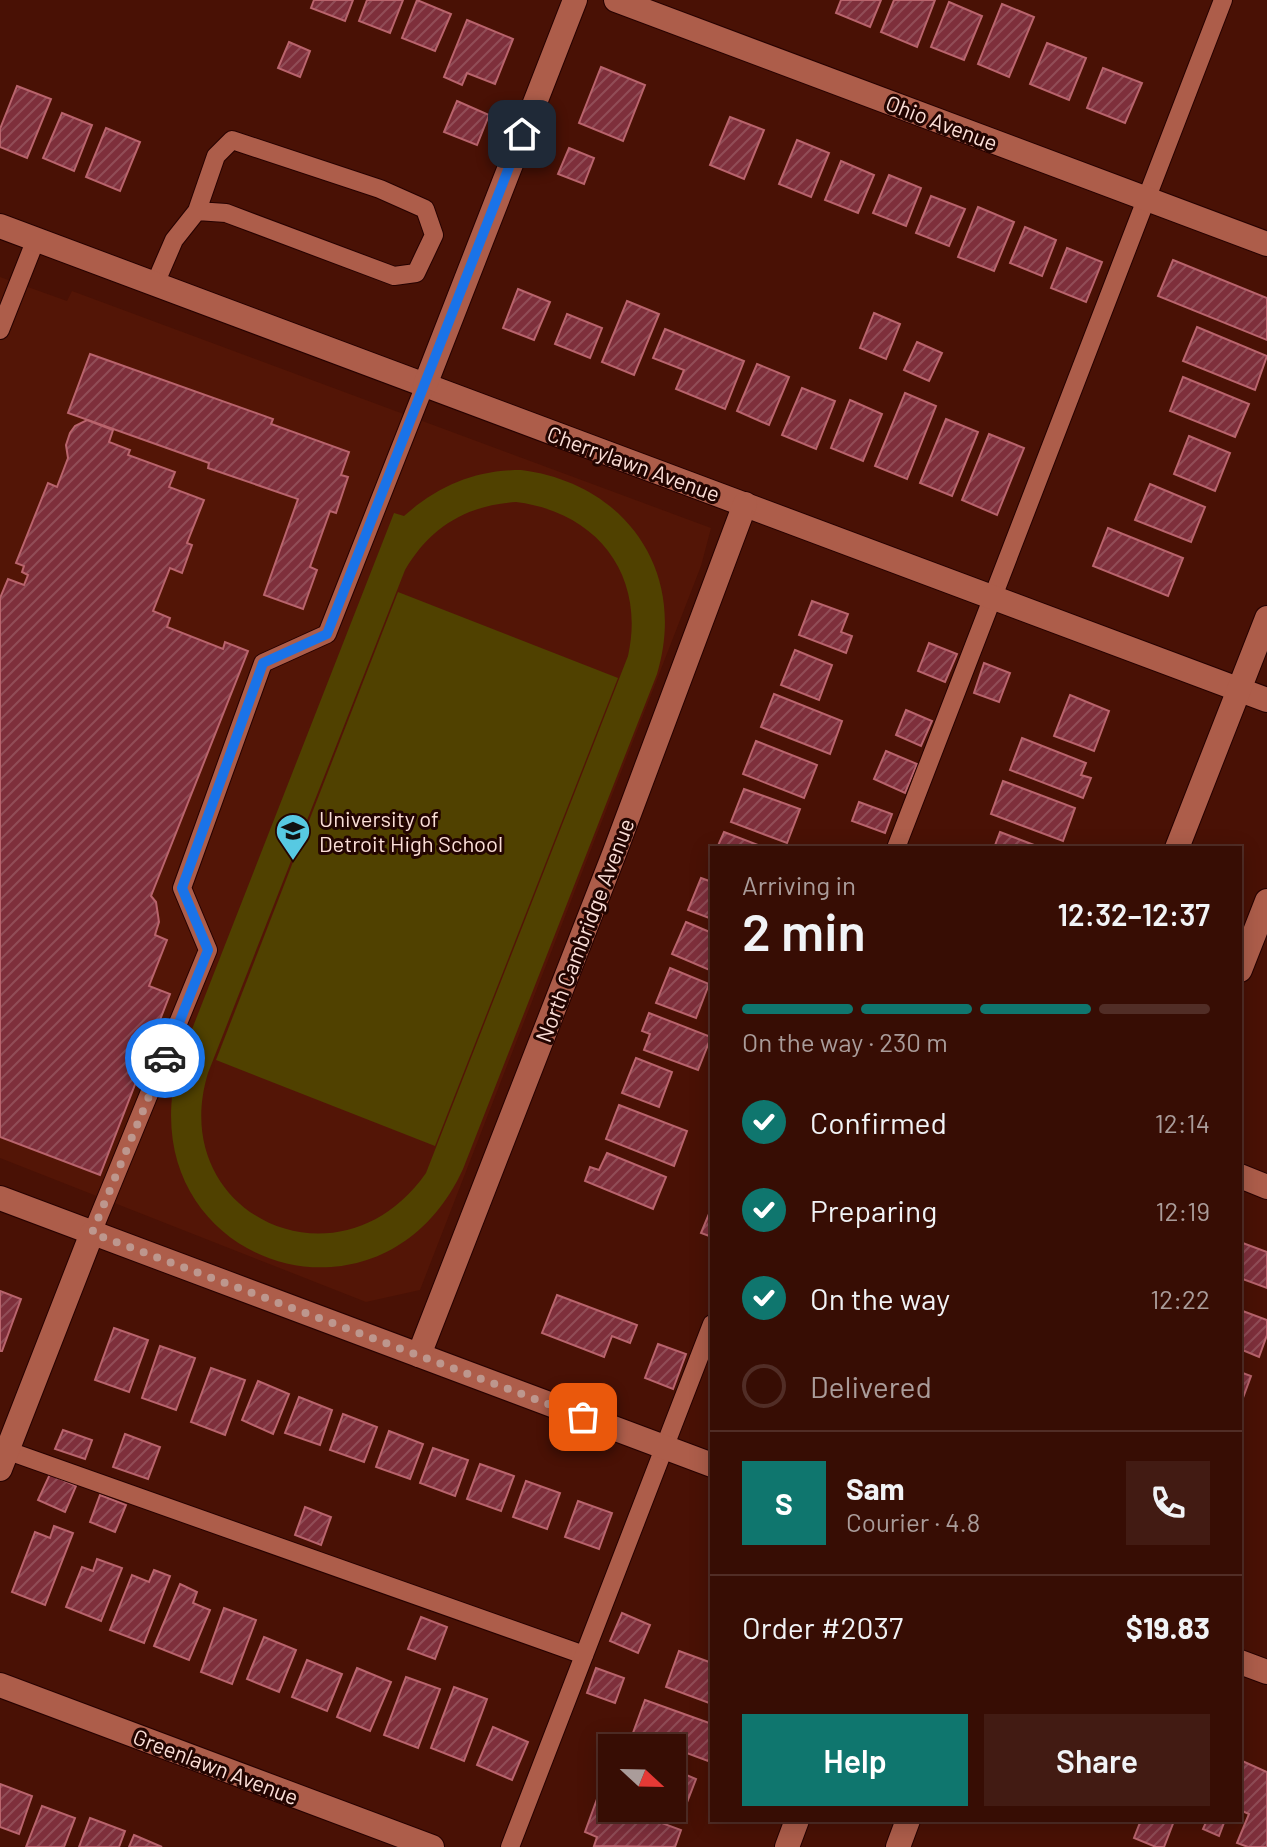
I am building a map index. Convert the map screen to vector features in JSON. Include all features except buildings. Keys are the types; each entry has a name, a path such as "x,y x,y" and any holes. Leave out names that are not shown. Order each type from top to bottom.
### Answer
{"street":[{"path":"425,385 575,0"},
{"name":"Ohio Avenue","path":"616,0 1267,244"},
{"name":"Cherrylawn Avenue","path":"0,226 1267,700"},
{"name":"North Cambridge Avenue","path":"419,1355 619,840 745,504"},
{"path":"1178,846 1267,618"},
{"path":"1242,965 1267,901"},
{"path":"1242,1177 1267,1187"},
{"path":"0,1198 710,1464"},
{"path":"2,1456 92,1233"},
{"path":"1242,1663 1267,1672"},
{"name":"Greenlawn Avenue","path":"0,1685 432,1847"},
{"path":"787,1847 796,1822"},
{"path":"898,1847 907,1822"}],"lane":[{"path":"897,846 1223,0"},
{"path":"155,284 174,240 197,211 216,156 232,140 366,184 425,209 434,235 416,273 394,276 226,213 197,211"},
{"path":"0,330 36,239"},
{"path":"92,1233 208,950 182,888 263,663 327,634 425,385"},
{"path":"510,1847 710,1329"},
{"path":"2,1456 584,1655"}],"shaded area":[{"name":"University of Detroit High School","path":"0,277 67,301 72,291 711,528 701,566 420,1290 366,1302 0,1158"},
{"path":"521,470 558,478 590,493 618,513 640,538 655,568 663,600 664,636 657,674 463,1169 425,1225 376,1257 323,1267 270,1258 223,1232 189,1189 172,1133 178,1065 394,513 404,516 444,488 473,477","holes":["516,502 545,508 570,519 592,534 609,552 622,574 632,627 628,656 426,1173 390,1210 349,1230 307,1233 268,1222 235,1199 212,1166 201,1123 208,1073 405,570 438,530 466,513"]},
{"path":"398,592 618,678 435,1146 216,1060"}],"way so far":[{"path":"165,1058 92,1233 583,1417"}],"place":[{"name":"University of Detroit High School","path":"293,862"}],"route":[{"path":"165,1058 208,950 182,888 263,663 327,634 522,134"}]}
